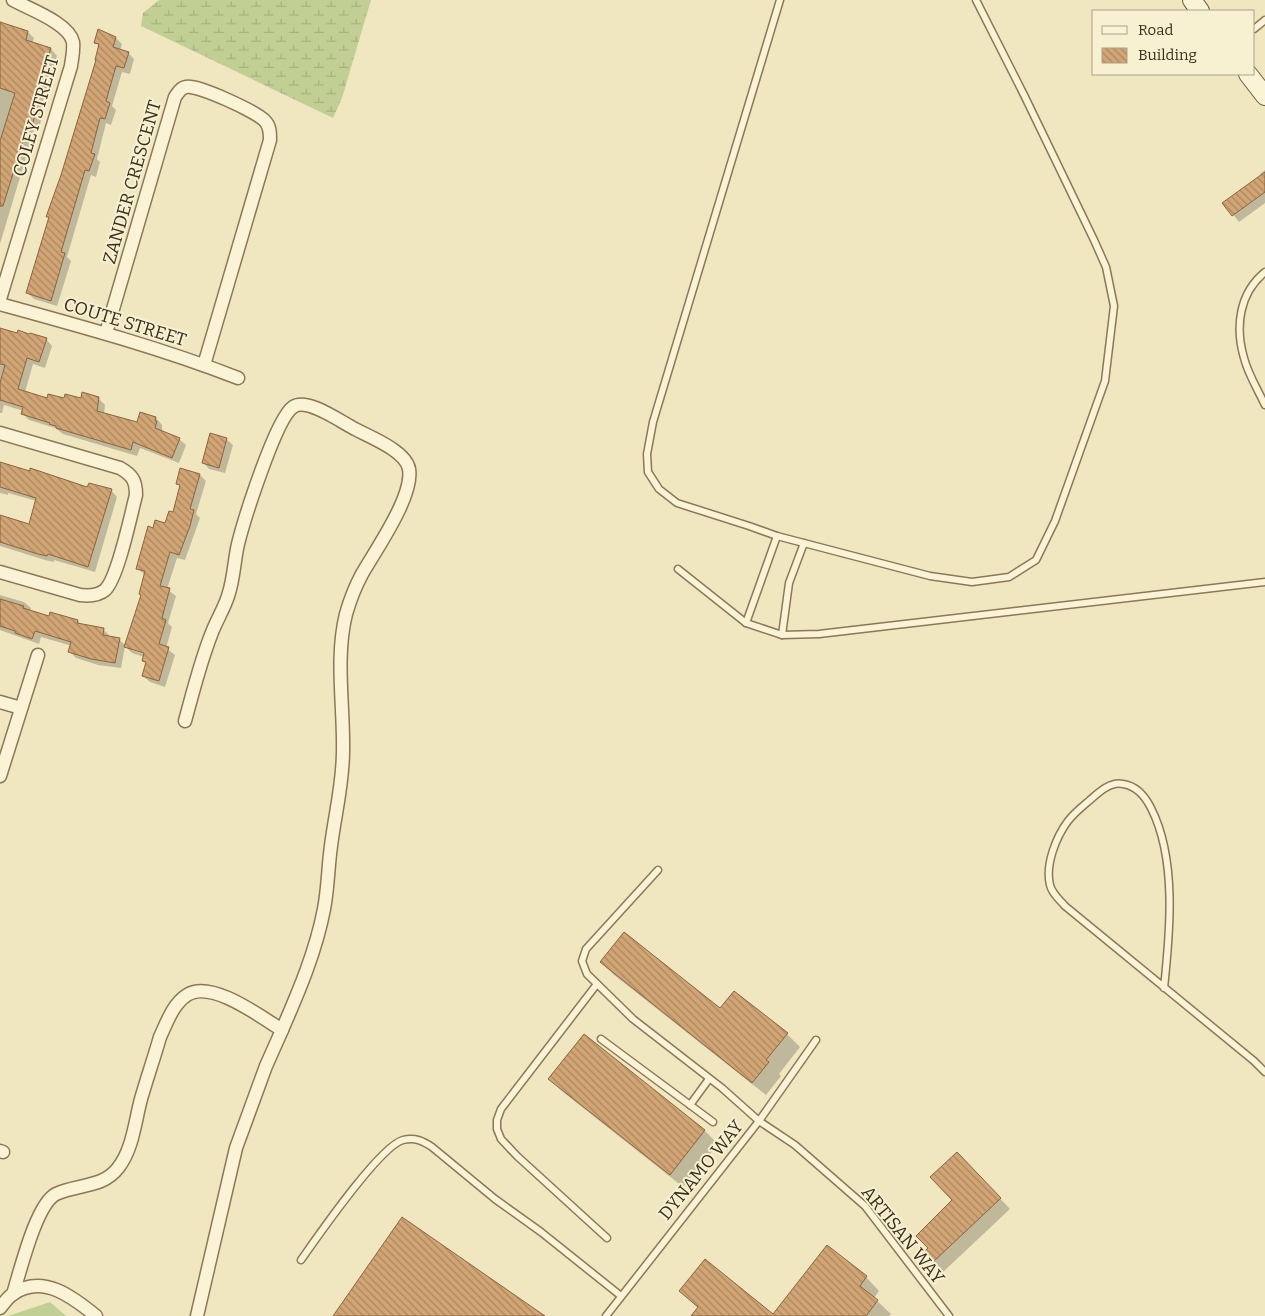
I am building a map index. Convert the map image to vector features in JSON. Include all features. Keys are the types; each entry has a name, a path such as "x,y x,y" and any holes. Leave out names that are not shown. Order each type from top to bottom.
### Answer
{"main road":[{"path":"1249,75 1265,96"}],"street":[{"name":"COLEY STREET","path":"0,300 71,66 73,43 66,30 58,24 13,0"},
{"name":"ZANDER CRESCENT","path":"106,334 175,97 185,87 205,90 258,115 266,122 269,128 270,140 204,365"},
{"name":"COUTE STREET","path":"0,304 106,334 204,365 238,378"},
{"path":"186,721 198,671 229,594 238,545 258,479 286,413 293,406 299,404 313,406 399,454 408,465 407,487 392,525 352,594 345,617 342,646 342,777 331,846 324,909 313,951 296,999 266,1066 236,1148 197,1316"},
{"path":"0,433 120,468 131,476 136,485 136,494 116,568 111,583 106,590 91,596 80,595 0,572"},
{"path":"0,776 38,655"},
{"path":"0,702 21,708"},
{"path":"13,1294 40,1214 49,1200 56,1194 98,1183 109,1177 118,1168 129,1148 160,1037 175,1006 183,998 189,993 204,990 218,993 282,1030"},
{"path":"0,1308 13,1294 34,1286 52,1288 71,1296 96,1316"}],"lane":[{"path":"780,0 653,422 647,454 648,472 659,489 677,503 777,536 930,576 972,582 1009,577 1036,560 1048,537 1105,381 1114,306 1106,267 1025,96 976,0"},
{"path":"1255,28 1265,20"},
{"path":"1265,272 1250,288 1242,305 1240,326 1244,359 1265,405"},
{"path":"746,623 777,536"},
{"path":"782,635 789,583 804,543"},
{"path":"678,569 746,623 782,635 819,634 1265,582"},
{"path":"1164,988 1170,900 1165,854 1159,824 1144,795 1138,790 1122,783 1116,784 1102,790 1069,819 1059,836 1052,858 1049,872 1052,891 1066,906 1164,988 1254,1060 1265,1072"},
{"name":"ARTISAN WAY","path":"658,870 586,949 582,961 584,970 633,1019 709,1078 759,1121 795,1145 865,1206 950,1316"},
{"path":"597,984 501,1109 498,1115 497,1129 501,1139 517,1156 607,1238"},
{"path":"601,1039 713,1122"},
{"name":"DYNAMO WAY","path":"606,1316 759,1121 816,1040"},
{"path":"690,1105 709,1078"},
{"path":"301,1260 370,1168 393,1145 402,1140 422,1140 621,1296"}],"green space":[{"path":"159,0 371,0 342,98 333,118 141,26 143,13"},
{"path":"50,1302 66,1316 8,1316"}],"building":[{"path":"0,22 28,31 26,40 51,48 33,105 37,106 33,123 29,122 3,206 0,206 0,141 15,93 0,88"},
{"path":"98,29 116,37 113,47 129,52 124,68 116,66 106,101 110,103 105,119 100,118 91,153 95,154 89,171 85,170 61,252 65,253 51,301 26,293 49,217 46,217 61,175 96,60 99,44 94,43"},
{"path":"1265,172 1265,192 1232,216 1222,203"},
{"path":"0,328 17,333 18,330 47,338 39,362 27,358 18,389 47,398 48,394 64,398 65,394 81,398 82,392 99,397 97,411 137,422 140,412 156,417 155,428 180,438 172,458 133,442 131,450 56,428 56,426 50,423 21,414 23,407 0,400 0,383 5,365 0,364"},
{"path":"210,433 227,438 219,468 202,463"},
{"path":"0,462 30,471 30,468 87,487 89,483 112,489 88,567 48,554 47,556 38,554 0,542 0,515 29,524 36,498 0,487"},
{"path":"180,468 200,474 190,509 194,510 190,526 179,555 170,552 160,586 170,588 162,618 166,620 159,644 169,647 159,681 142,676 146,662 142,661 144,653 124,647 141,595 139,594 145,571 136,569 148,526 153,528 155,520 165,523 169,511 173,512 180,485 176,484"},
{"path":"0,599 49,616 50,612 78,620 77,623 104,628 103,635 120,638 115,663 91,659 68,652 71,642 35,631 32,639 0,626"},
{"path":"624,932 720,1008 734,991 788,1033 766,1060 769,1062 752,1083 600,962"},
{"path":"584,1034 705,1130 670,1175 548,1079"},
{"path":"957,1152 1001,1198 932,1263 924,1252 928,1248 916,1236 952,1200 930,1177"},
{"path":"402,1217 545,1316 333,1316"},
{"path":"827,1245 867,1276 860,1286 878,1300 866,1316 691,1316 698,1307 679,1291 705,1259 773,1314"}]}
